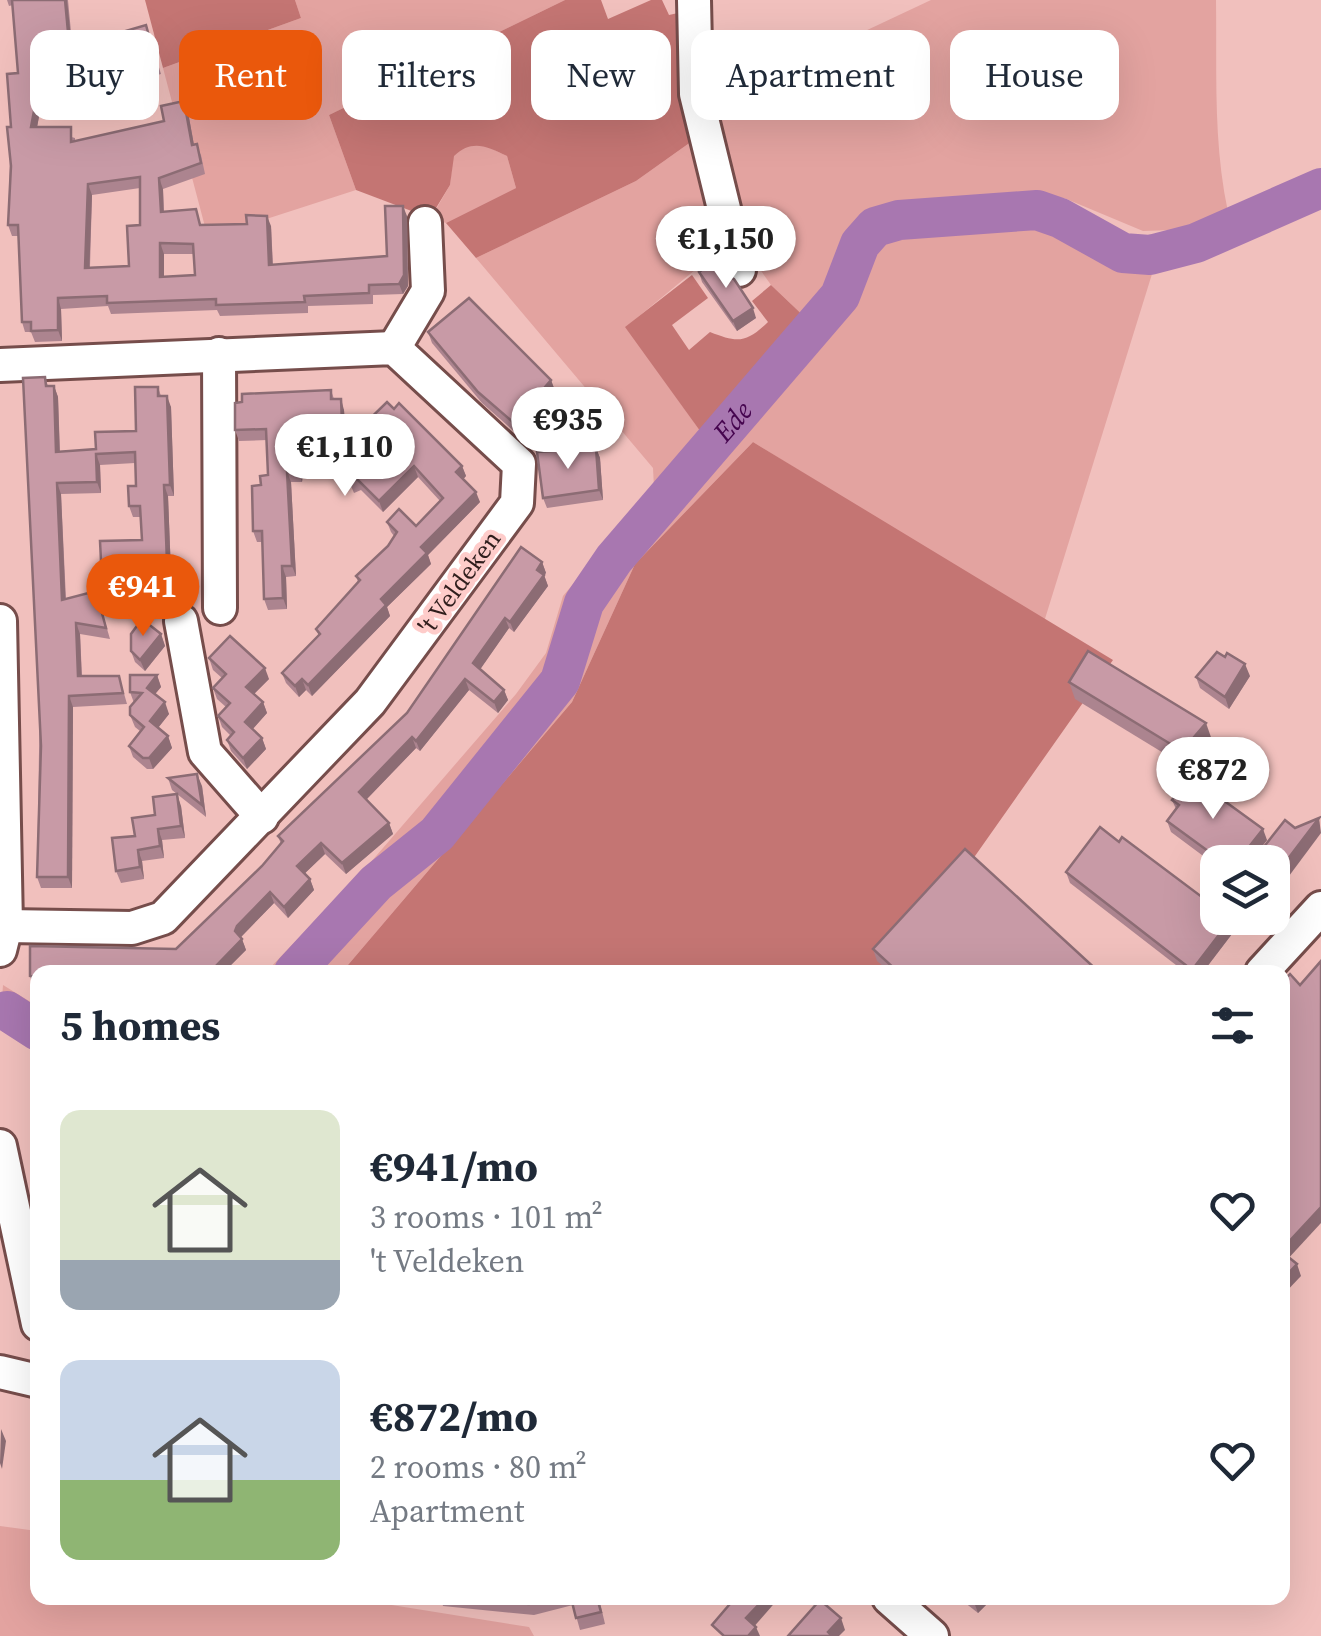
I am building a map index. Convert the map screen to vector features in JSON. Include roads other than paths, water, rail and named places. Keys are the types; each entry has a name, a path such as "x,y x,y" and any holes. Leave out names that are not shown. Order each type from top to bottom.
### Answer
{"street":[{"path":"694,0 696,94 739,270"},
{"path":"0,365 394,348 428,291 424,223"},
{"name":"'t Veldeken","path":"3,938 132,928 163,918 370,702 517,503 519,464 394,348"},
{"path":"219,354 220,608"},
{"path":"0,621 3,938"},
{"path":"182,621 204,752 262,817"},
{"path":"1268,965 1321,908"},
{"path":"0,1146 30,1287"},
{"path":"0,1372 30,1379"},
{"path":"897,1605 932,1636"}],"waterway":[{"name":"Ede","path":"300,965 376,883 437,834 560,681 584,603 614,559 840,296 860,244 875,227 899,220 1037,210 1060,218 1123,253 1150,255 1196,243 1321,188"},
{"name":"Ede","path":"7,1011 30,1026"}]}
